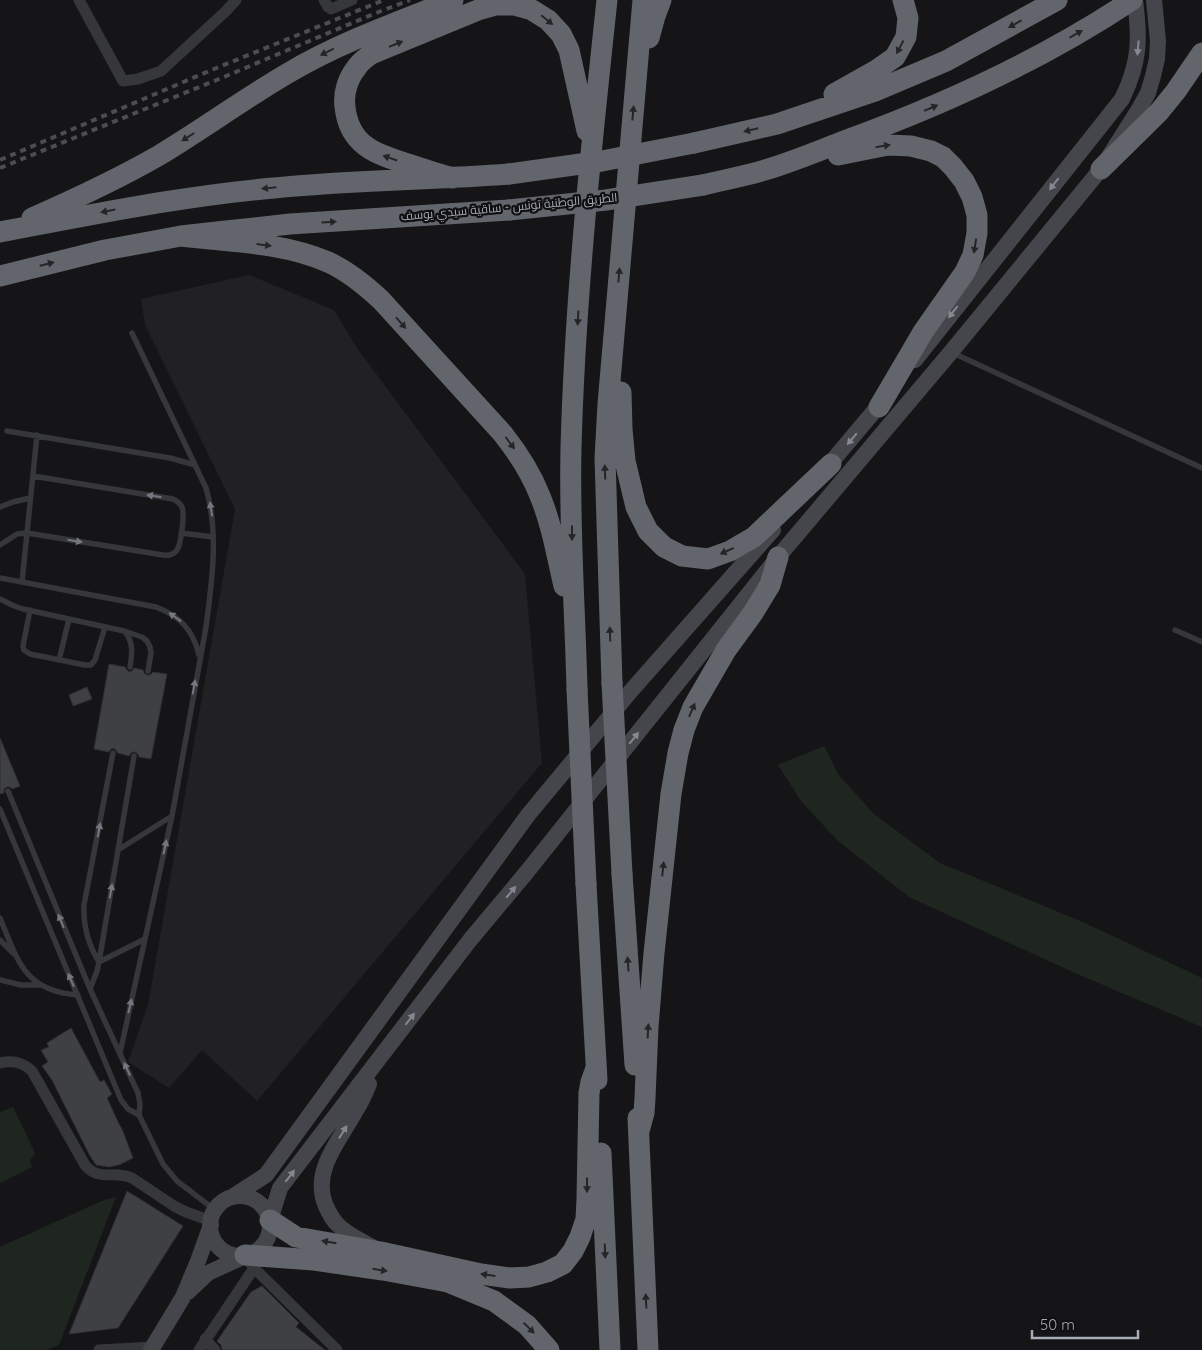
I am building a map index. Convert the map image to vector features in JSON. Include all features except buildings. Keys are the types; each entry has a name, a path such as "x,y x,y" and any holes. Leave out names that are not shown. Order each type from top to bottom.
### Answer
{"highway":[{"path":"0,232 119,177 158,156 258,91 322,55 354,39 453,0"},
{"path":"607,0 578,300 571,448 572,541 586,884 610,1350"},
{"path":"643,0 605,458 612,683 622,874 639,1131 648,1350"},
{"path":"635,89 661,0"},
{"path":"777,124 876,71 895,57 906,37 908,18 903,0"},
{"path":"0,232 127,207 226,193 315,185 510,174 602,161 694,143 777,124 875,91 937,65 1058,0"},
{"name":"الطريق الوطنية تونس - ساقية سيدي يوسف","path":"0,276 67,259 181,236 300,224 508,210 596,201 703,185 766,170 865,134 956,97 1016,69 1134,0"},
{"path":"453,178 384,157 367,148 354,135 346,119 344,100 348,82 357,66 371,54 478,10 496,5 514,5 532,10 548,20 561,34 569,50 591,150"},
{"path":"1101,169 1159,112 1202,53"},
{"path":"766,170 888,145 911,146 931,151 943,157 964,181 972,197 977,215 977,233 973,255 965,272 913,349 879,407"},
{"path":"181,236 290,249 310,255 330,263 348,274 366,286 381,300 503,434 524,464 541,497 547,515 576,639"},
{"path":"616,311 620,338 622,429 625,461 636,507 648,531 664,547 682,556 708,559 730,551 754,537 831,464"},
{"path":"639,1131 644,1113 654,952 671,794 678,753 692,707 726,650 770,585 778,557"},
{"path":"270,1220 296,1236 482,1274 510,1278 530,1277 547,1272 563,1264 573,1252 586,1220 589,1093 596,1068"},
{"path":"249,1262 314,1260 448,1282 494,1301 527,1325 549,1350"}],"main road":[{"path":"152,1349 183,1297 198,1261 212,1218 226,1200 266,1175 528,815 630,692 879,407 1122,99 1134,71 1137,56 1138,26 1134,0"},
{"path":"183,1297 208,1273 249,1262 254,1252 262,1247 268,1239 270,1220 280,1188 470,940 538,858 778,557 951,352 1101,169 1148,93 1157,59 1158,41 1154,0"},
{"path":"381,1252 353,1237 338,1226 331,1217 321,1194 326,1162 356,1112 388,1049"},
{"path":"232,1197 242,1196 260,1203 270,1220"},
{"path":"212,1218 212,1234 215,1242 228,1253 249,1262"}],"street":[{"path":"79,0 123,81 138,79 161,71 236,0"},
{"path":"219,0 226,11"},
{"path":"324,0 331,9 352,0"},
{"path":"0,1063 18,1062 32,1071 89,1170 102,1176 115,1174 127,1176 186,1212 212,1218"},
{"path":"199,1350 249,1262 337,1350"},
{"path":"205,1339 215,1350"},
{"path":"98,1350 152,1349"}],"lane":[{"path":"120,1053 172,816 210,597 213,537 213,525 206,488 132,333"},
{"path":"951,352 1202,468"},
{"path":"7,430 170,458 195,465"},
{"path":"22,582 37,436"},
{"path":"0,545 17,534 27,533 168,556 178,546 183,512 180,504 173,499 33,476"},
{"path":"0,507 30,498"},
{"path":"181,533 213,537"},
{"path":"0,578 156,607 177,618 185,625 197,645 200,657"},
{"path":"0,599 14,606 124,631 142,637 150,647 148,671"},
{"path":"30,610 23,643 24,650 30,654 91,665 95,660 105,627"},
{"path":"59,660 69,619"},
{"path":"1175,630 1202,642"},
{"path":"124,631 131,642 130,667"},
{"path":"99,962 93,952 85,929 84,905 113,753"},
{"path":"90,989 99,962 134,756"},
{"path":"8,791 77,959 138,1093 140,1104 138,1115"},
{"path":"0,808 121,1100 128,1109 138,1115 170,1173 212,1218"},
{"path":"118,850 172,816"},
{"path":"0,918 21,967 30,977 52,991 78,995"},
{"path":"99,962 145,939"},
{"path":"0,940 15,955"},
{"path":"65,964 77,959"},
{"path":"0,980 21,985 40,985"}],"shaded area":[{"path":"249,275 334,310 357,348 525,574 542,763 257,1101 202,1050 169,1088 128,1062 148,1005 235,509 145,325 141,299"},
{"path":"824,746 838,774 874,814 940,863 1085,923 1202,978 1202,1027 1075,973 909,897 837,840 801,801 778,765"},
{"path":"13,1107 35,1153 30,1160 32,1167 0,1183 0,1112"},
{"path":"116,1197 59,1345 46,1350 0,1350 0,1247 104,1200"}],"railway":[{"path":"0,160 214,69 384,0"},
{"path":"0,168 410,0"}]}
